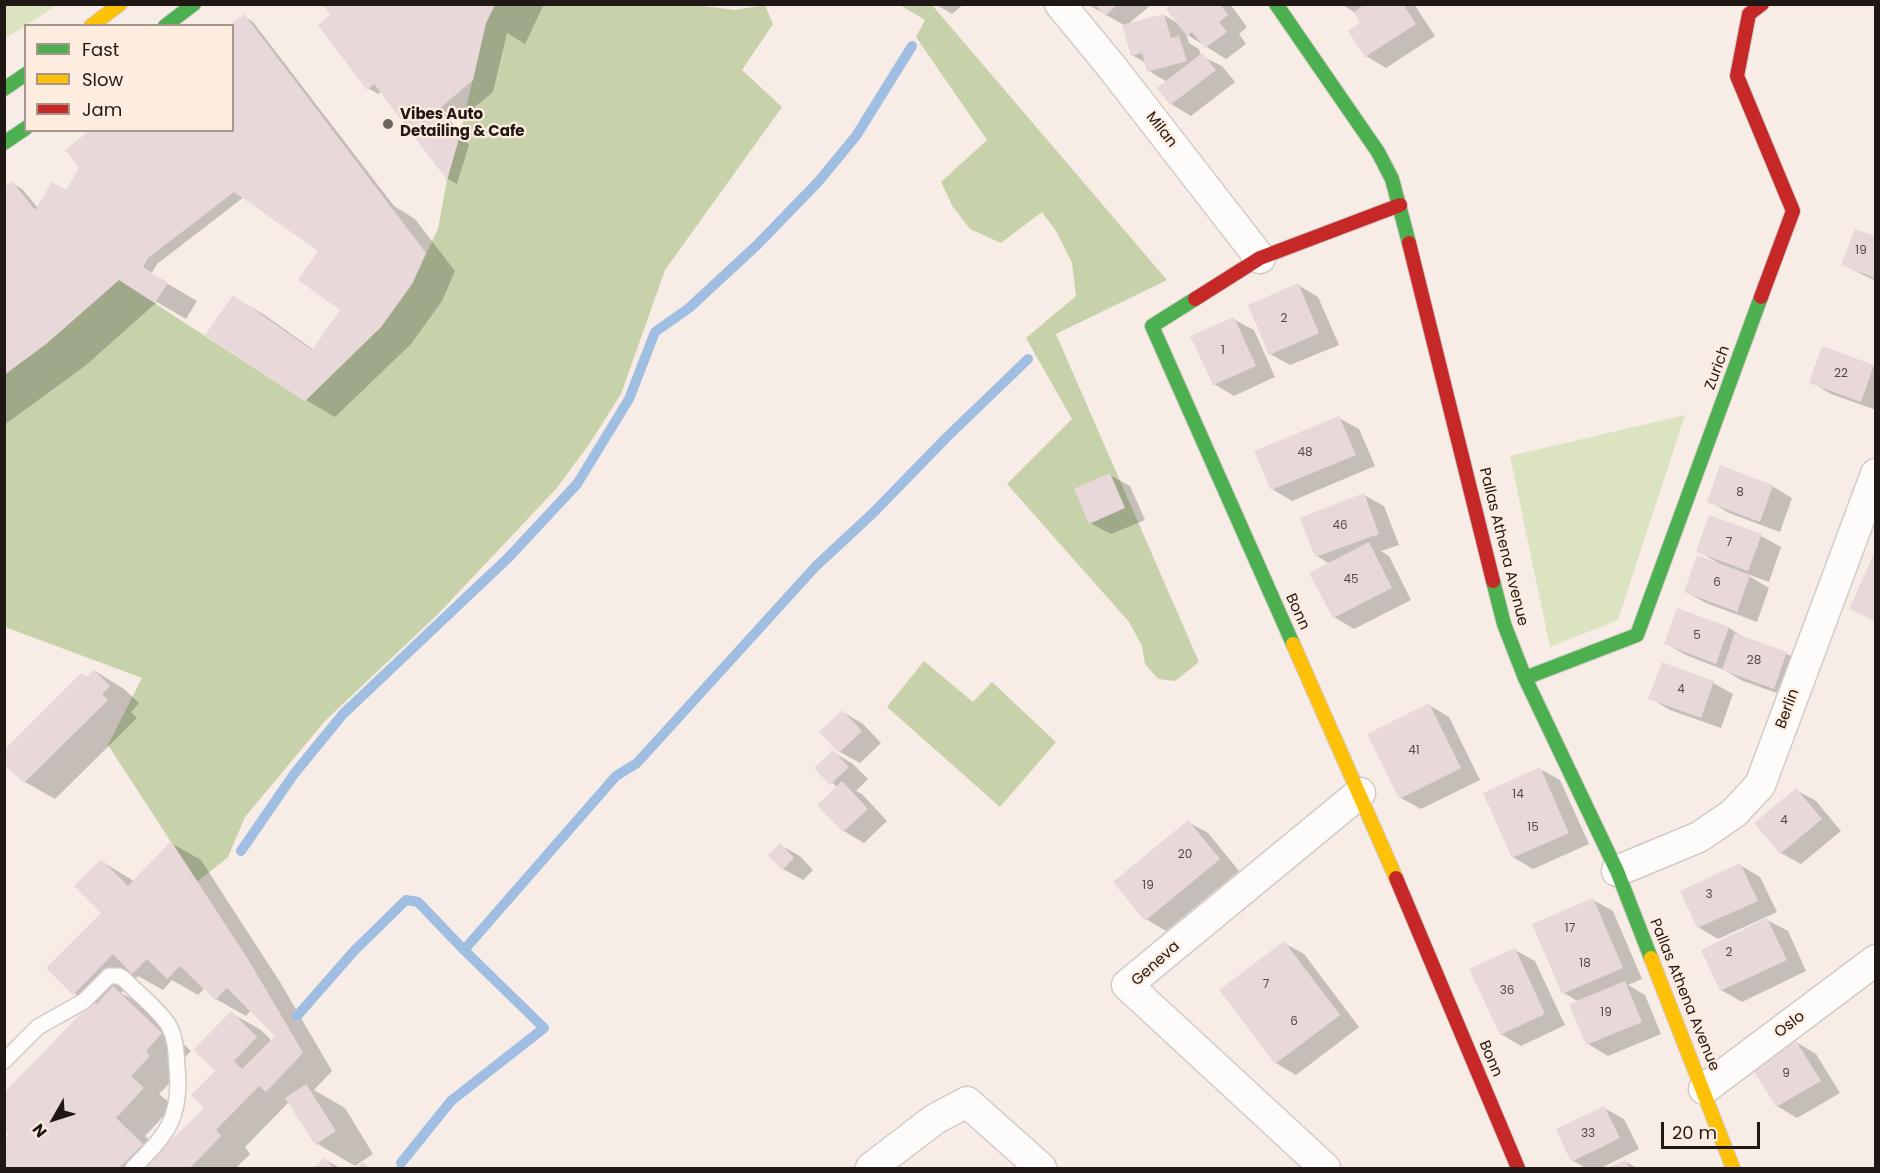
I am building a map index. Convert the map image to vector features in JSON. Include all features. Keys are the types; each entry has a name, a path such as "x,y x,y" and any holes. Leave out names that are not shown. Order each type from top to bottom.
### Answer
{"main road":[{"path":"94,24 120,4"},
{"path":"168,24 194,4"},
{"name":"Pallas Athena Avenue","path":"1276,4 1378,152 1392,179 1504,624 1525,678 1617,871 1733,1168"},
{"name":"Zurich","path":"1525,678 1637,635 1793,211 1737,76 1749,15 1762,4"},
{"path":"5,88 24,75"},
{"path":"4,143 24,129"},
{"name":"Bonn","path":"1400,205 1260,258 1152,326 1360,793 1518,1168"}],"street":[{"name":"Milan","path":"1060,4 1260,258"},
{"name":"Berlin","path":"1617,871 1699,837 1734,813 1760,785 1875,474"},
{"name":"Geneva","path":"1325,1168 1127,985 1360,793"},
{"name":"Oslo","path":"1704,1089 1875,960"},
{"path":"871,1168 936,1119 967,1102 1041,1168"}],"lane":[{"path":"4,1061 38,1027 84,1001 109,976 119,976 124,979 168,1024 176,1044 179,1083 177,1105 170,1127 152,1150 133,1168"}],"green space":[{"path":"5,4 57,4 28,24 24,24 24,27 5,39"},
{"path":"688,4 735,10 765,5 773,24 742,70 782,107 665,270 621,394 590,443 556,489 438,614 325,721 245,817 228,857 197,882 108,745 142,678 5,627 4,375 46,344 119,280 305,401 381,327 412,284 438,229 447,180 486,23 495,5"},
{"path":"900,5 932,5 1167,280 1056,334 1199,662 1175,681 1158,679 1145,664 1142,646 1129,622 1007,484 1072,419 1026,338 1076,296 1072,263 1056,231 1042,212 1001,243 970,229 953,207 941,182 987,140 916,37 925,20"},
{"path":"1685,415 1618,620 1550,647 1510,456"},
{"path":"924,661 973,702 992,682 1056,742 1000,807 887,707"}],"building":[{"path":"322,4 495,4 486,23 473,80 438,110 459,138 447,180 374,84 367,90 318,25 330,15"},
{"path":"1095,4 1118,4 1105,16"},
{"path":"1173,4 1220,4 1228,15 1219,22 1227,32 1205,48 1192,32 1187,36 1166,9"},
{"path":"1365,4 1403,4 1416,24 1365,57 1348,31 1360,22 1354,12"},
{"path":"244,14 426,253 412,284 381,327 305,401 205,335 233,295 312,350 340,310 298,280 318,251 234,192 148,258 143,267 168,283 155,303 119,280 46,344 4,375 4,187 12,181 35,210 52,182 66,190 79,168 65,150 88,132 234,132 234,24 232,24"},
{"path":"1164,14 1171,38 1179,36 1187,61 1147,72 1142,53 1131,56 1122,25"},
{"path":"1202,53 1216,70 1170,105 1157,88"},
{"path":"1855,229 1875,236 1875,278 1841,265"},
{"path":"1298,283 1319,333 1269,355 1248,305"},
{"path":"1234,317 1256,366 1213,385 1190,336"},
{"path":"1822,346 1874,365 1861,402 1809,383"},
{"path":"1339,416 1356,455 1271,490 1254,451"},
{"path":"1720,465 1773,485 1760,522 1707,502"},
{"path":"1110,473 1125,508 1089,524 1074,489"},
{"path":"1364,493 1379,534 1315,557 1300,518"},
{"path":"1709,515 1762,534 1748,571 1696,552"},
{"path":"1369,542 1392,588 1333,618 1309,573"},
{"path":"1875,551 1875,621 1849,609"},
{"path":"1697,555 1750,575 1737,612 1684,592"},
{"path":"1677,608 1729,627 1716,664 1664,644"},
{"path":"1735,633 1787,652 1774,689 1722,670"},
{"path":"1662,662 1714,681 1701,718 1648,699"},
{"path":"94,670 110,686 102,694 108,700 24,783 4,764 4,750 81,673 86,678"},
{"path":"1429,703 1461,768 1399,799 1367,734"},
{"path":"842,710 862,731 839,753 819,732"},
{"path":"833,750 849,767 830,785 814,768"},
{"path":"1540,767 1569,833 1512,858 1483,793"},
{"path":"842,781 868,809 843,832 817,805"},
{"path":"1796,788 1822,819 1780,854 1754,823"},
{"path":"1188,820 1220,859 1145,921 1113,882"},
{"path":"171,841 251,964 303,1053 266,1092 259,1086 216,1130 221,1136 190,1168 143,1168 204,1108 191,1095 215,1071 193,1050 231,1011 257,1037 234,1061 242,1069 275,1036 227,988 215,1000 180,966 167,979 147,959 132,974 113,954 73,995 46,968 101,913 74,886 101,859 128,886"},
{"path":"780,843 794,858 782,870 768,855"},
{"path":"1740,863 1758,901 1697,928 1680,891"},
{"path":"1593,898 1623,968 1562,994 1532,924"},
{"path":"1767,918 1787,960 1720,991 1701,950"},
{"path":"1284,941 1340,1015 1275,1064 1219,990"},
{"path":"1515,948 1545,1014 1500,1035 1469,969"},
{"path":"1625,981 1642,1022 1586,1045 1569,1004"},
{"path":"113,986 162,1033 146,1051 150,1056 131,1076 144,1088 116,1118 143,1144 119,1168 4,1168 4,1140 9,1135 4,1131 7,1125 4,1122 4,1093 93,1001 97,1004"},
{"path":"1796,1041 1821,1081 1776,1107 1751,1067"},
{"path":"306,1084 336,1131 315,1145 285,1098"},
{"path":"1604,1106 1620,1138 1571,1162 1556,1129"},
{"path":"324,1158 334,1168 313,1168"},
{"path":"1626,1160 1629,1168 1607,1168"},
{"path":"363,1162 369,1168 356,1168"}],"waterway":[{"path":"241,851 294,774 343,714 508,558 577,484 629,399 655,332 689,308 757,245 818,182 856,136 912,46"},
{"path":"464,950 616,776 637,763 816,566 873,513 1028,359"},
{"path":"297,1016 354,951 406,900 418,902 544,1028 451,1101 401,1163"}],"traffic: fast":[{"path":"168,24 194,4"},
{"path":"1276,4 1378,152 1392,179 1409,243"},
{"path":"4,89 24,75"},
{"path":"4,143 24,129"},
{"path":"1525,678 1637,635 1761,297"},
{"path":"1195,299 1152,326 1293,644"},
{"path":"1493,581 1504,624 1525,678 1617,871 1651,958"}],"traffic: slow":[{"path":"94,24 120,4"},
{"path":"1293,644 1396,878"},
{"path":"1651,958 1733,1168"}],"traffic: jam":[{"path":"1761,297 1793,211 1737,76 1749,14 1762,4"},
{"path":"1195,299 1260,258 1400,205"},
{"path":"1409,243 1493,581"},
{"path":"1396,878 1518,1168"}],"place":[{"name":"Vibes Auto Detailing & Cafe","path":"388,124"}]}
